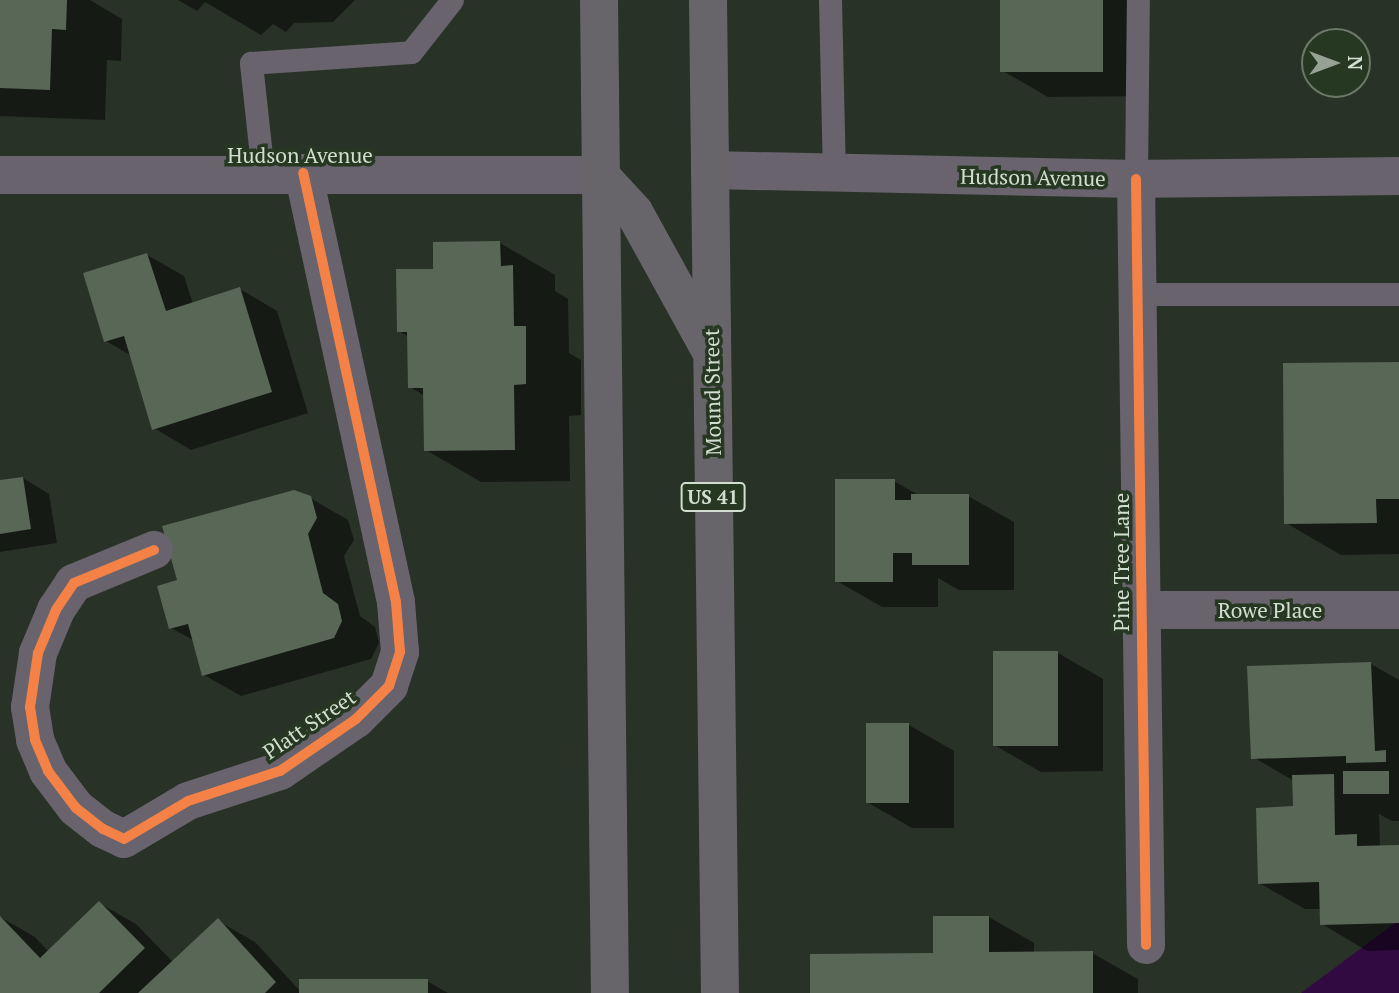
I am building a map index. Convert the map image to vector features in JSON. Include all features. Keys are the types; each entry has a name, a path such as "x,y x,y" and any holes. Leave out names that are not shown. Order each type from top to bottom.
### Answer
{"main road":[{"path":"599,0 610,993"},
{"name":"Mound Street","path":"708,0 719,993"},
{"path":"600,175 634,212 711,353"}],"street":[{"name":"Hudson Avenue","path":"710,170 1136,179 1399,176"},
{"name":"Platt Street","path":"154,550 75,583 56,610 38,653 30,707 35,740 48,771 76,808 103,829 124,839 188,801 280,771 335,734 356,719 388,686 400,652 396,602 303,173"},
{"name":"Hudson Avenue","path":"0,175 600,175"},
{"name":"Pine Tree Lane","path":"1136,179 1146,945"},
{"name":"Rowe Place","path":"1141,610 1399,610"}],"lane":[{"path":"263,174 251,63 411,52 452,0"},
{"path":"830,0 834,172"},
{"path":"1136,179 1138,0"},
{"path":"1138,294 1399,294"}],"shaded area":[{"path":"1399,920 1399,993 1301,993"}],"building":[{"path":"0,0 67,0 66,30 52,29 50,90 0,88"},
{"path":"1000,0 1103,0 1103,72 1000,72"},
{"path":"500,241 501,266 513,265 514,326 526,326 526,384 514,385 515,450 424,451 423,388 408,388 407,332 397,332 396,269 433,269 433,242"},
{"path":"147,253 166,311 240,287 272,392 152,430 124,336 104,342 83,273"},
{"path":"1399,362 1399,499 1376,499 1377,523 1284,524 1283,363"},
{"path":"23,477 31,529 0,534 0,480"},
{"path":"835,479 895,479 895,500 911,500 911,494 969,494 969,565 912,565 912,553 893,553 893,582 835,582"},
{"path":"294,490 311,496 317,518 308,534 323,593 338,604 342,621 334,638 202,676 188,624 169,629 157,586 177,580 162,526"},
{"path":"993,651 1058,651 1058,746 993,746"},
{"path":"1371,662 1375,751 1386,750 1386,762 1346,763 1346,756 1251,759 1247,666"},
{"path":"866,723 909,723 909,803 866,803"},
{"path":"1343,771 1389,771 1389,794 1343,794"},
{"path":"1334,774 1335,835 1357,834 1357,846 1399,845 1399,923 1320,925 1319,882 1258,884 1256,808 1293,806 1292,775"},
{"path":"99,901 145,948 99,993 0,993 0,916 40,958"},
{"path":"933,916 989,916 989,952 1093,951 1093,993 810,993 810,954 933,953"},
{"path":"218,918 276,982 265,993 138,993"},
{"path":"299,979 428,979 428,993 299,993"}],"cycle path":[{"path":"154,550 74,583 56,610 38,653 30,707 35,740 48,771 76,808 103,829 124,839 188,801 280,771 356,719 389,686 400,652 396,602 303,173"},
{"path":"1136,179 1146,945"}]}
